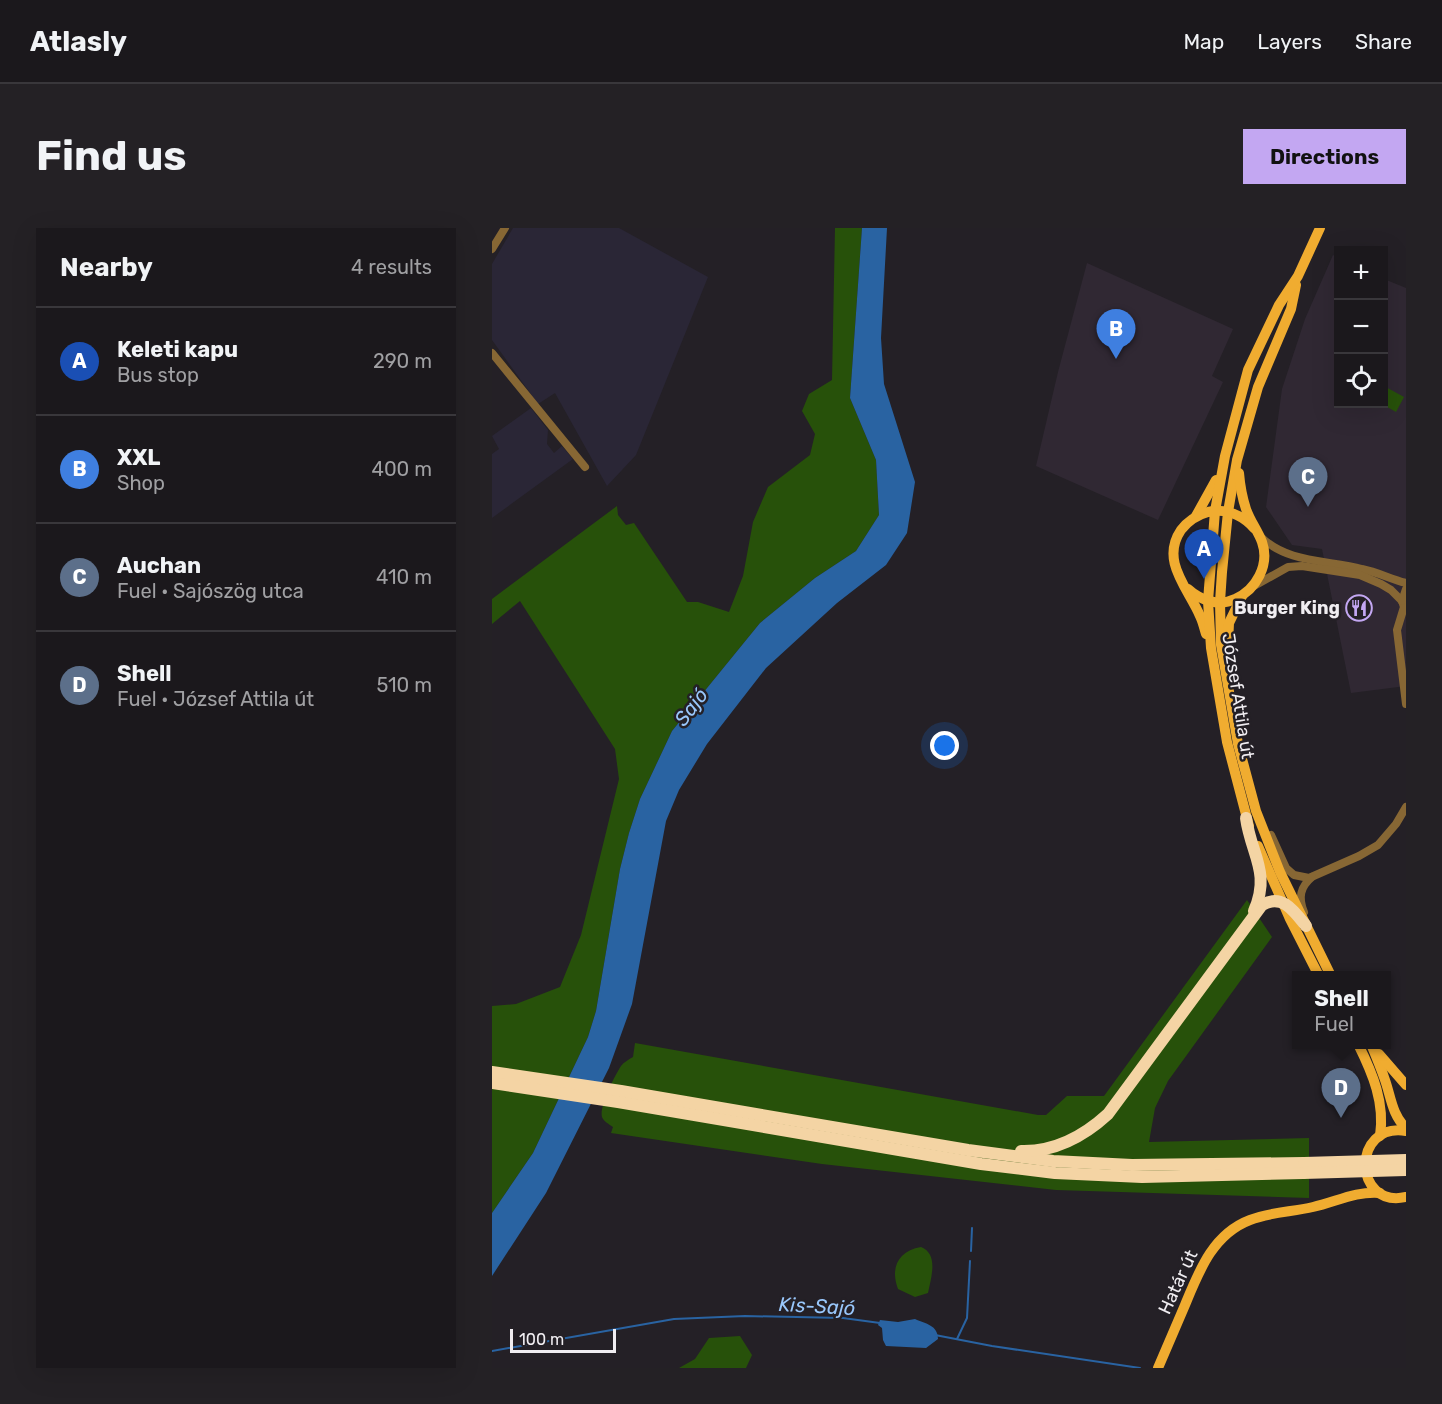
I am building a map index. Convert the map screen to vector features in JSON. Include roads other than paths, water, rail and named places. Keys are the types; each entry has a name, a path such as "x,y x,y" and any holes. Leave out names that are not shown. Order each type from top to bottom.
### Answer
{"highway":[{"path":"1250,920 1259,897 1262,879 1251,814"},
{"path":"968,1150 1042,1150 1065,1143 1099,1123 1118,1103 1250,920 1266,903 1282,902 1292,908 1306,926"},
{"path":"492,1072 981,1164 1055,1173 1097,1176 1184,1176 1406,1160"},
{"path":"492,1083 619,1096 1053,1161 1092,1164 1406,1170"}],"main road":[{"name":"József Attila út","path":"1317,971 1282,902 1227,742 1211,648 1215,511 1225,456 1248,370 1279,305 1298,276 1320,228"},
{"name":"József Attila út","path":"1298,276 1291,309 1258,387 1238,460 1214,602 1251,814 1329,971"},
{"path":"1211,648 1201,617 1175,570 1173,553 1182,529 1194,518 1215,485 1225,456"},
{"path":"1184,587 1196,597 1214,602 1229,602 1243,595 1259,578 1264,563 1263,546 1244,500 1238,460"},
{"path":"1194,518 1215,511 1228,512 1244,519 1256,531"},
{"path":"1228,686 1228,631 1236,606 1243,595"},
{"path":"1360,1049 1378,1095 1382,1121 1380,1136"},
{"path":"1349,1195 1358,1185 1369,1148 1380,1136 1389,1131 1406,1129 1394,1110 1373,1049"},
{"path":"1375,1049 1406,1085"},
{"path":"1365,1163 1368,1179 1380,1193"},
{"name":"Határ út","path":"1158,1368 1204,1261 1218,1242 1242,1223 1272,1214 1313,1207 1365,1192 1380,1193 1391,1197 1406,1197"}],"street":[{"path":"492,249 505,228"},
{"path":"492,353 585,467"},
{"path":"1256,531 1269,545 1283,553 1365,569 1406,583"},
{"path":"1253,586 1288,567 1302,566 1360,575 1381,584 1404,606"},
{"path":"1406,589 1397,630 1406,704"},
{"path":"1398,643 1406,620"},
{"path":"1251,814 1263,819 1286,868 1291,874 1299,877 1313,876 1378,845 1396,824 1406,807"},
{"path":"1313,876 1302,888 1300,901 1323,952 1323,962"}],"water":[{"path":"862,228 887,228 881,338 884,384 915,482 907,533 886,565 837,603 766,668 707,744 679,790 666,821 632,1004 609,1068 546,1193 492,1276 492,1213 533,1153 588,1037 596,1011 620,869 629,833 640,799 672,731 760,623 815,578 856,551 879,515 876,460 850,398"},
{"path":"915,1319 934,1328 938,1339 926,1348 886,1346 882,1328 878,1325 880,1320 898,1322"}],"waterway":[{"path":"971,1251 972,1228"},
{"path":"957,1339 967,1318 970,1261"},
{"name":"Kis-Sajó","path":"492,1351 674,1319 745,1316 843,1318 880,1323"},
{"name":"Kis-Sajó","path":"935,1335 992,1346 1140,1368"}],"place":[{"name":"XXL","path":"1116,359"},
{"name":"Auchan","path":"1308,507"},
{"name":"Keleti kapu","path":"1204,579"},
{"name":"Burger King","path":"1359,608"},
{"name":"Shell","path":"1341,1118"}],"water label":[{"name":"Sajó","path":"691,707"}]}
